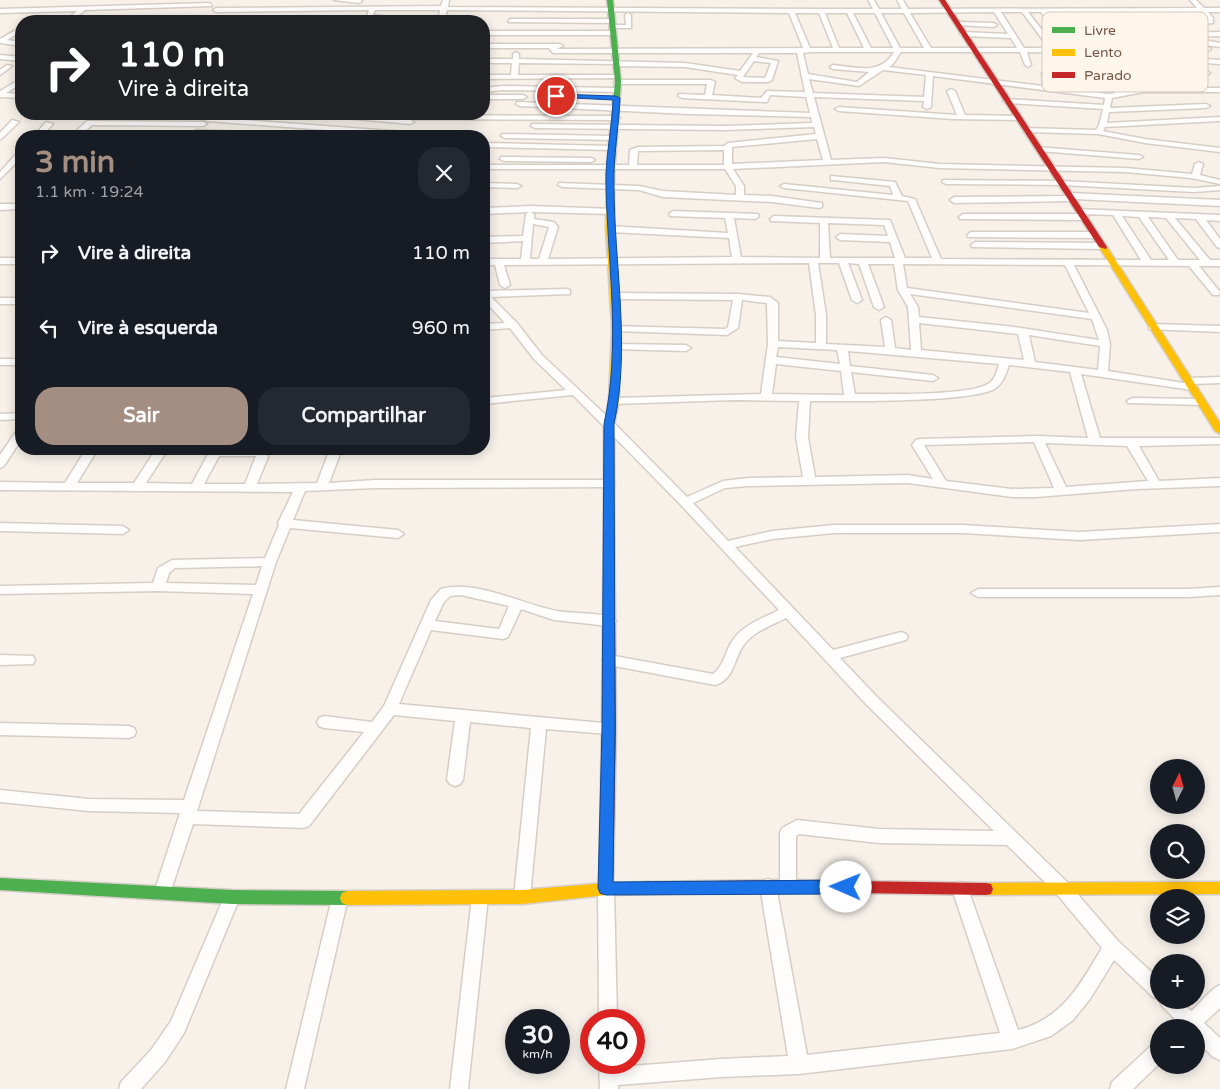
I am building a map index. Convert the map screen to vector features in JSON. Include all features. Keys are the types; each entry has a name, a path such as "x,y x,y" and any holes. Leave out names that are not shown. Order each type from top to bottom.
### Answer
{"street":[{"path":"302,9 308,0"},
{"path":"335,0 388,3 414,8 474,12 512,10 611,20 629,27"},
{"path":"414,8 417,0"},
{"path":"442,15 446,0"},
{"path":"656,0 658,10"},
{"path":"684,0 685,10"},
{"path":"712,0 715,10"},
{"path":"741,0 744,10"},
{"path":"871,0 898,51"},
{"path":"900,0 929,51"},
{"path":"1022,0 1026,10 1042,33"},
{"path":"1133,0 1139,10"},
{"path":"1193,0 1202,10"},
{"path":"0,11 82,10 208,2 221,15"},
{"path":"1002,2 1008,10"},
{"path":"216,10 372,9 388,3"},
{"path":"945,5 974,52 1114,262 1200,402 1220,431"},
{"path":"550,28 611,20 658,10 777,8 791,11 835,8 849,11 861,8 878,11 906,11 945,5 996,10 1042,10 1083,7 1102,10 1220,10"},
{"path":"97,15 104,9"},
{"path":"271,15 275,9"},
{"path":"370,15 372,9"},
{"path":"817,9 837,51"},
{"path":"44,15 52,10"},
{"path":"76,15 82,10"},
{"path":"508,33 512,10"},
{"path":"996,10 1025,53 1028,65"},
{"path":"1102,10 1108,12"},
{"path":"0,19 12,11"},
{"path":"791,11 804,52 809,94 827,162"},
{"path":"849,11 869,51"},
{"path":"628,15 629,36"},
{"path":"510,21 611,20"},
{"path":"490,33 508,33 611,20"},
{"path":"608,1009 606,888 609,728 609,424 614,401 616,347 616,296 610,228 610,164 616,92 611,20"},
{"path":"961,29 994,25"},
{"path":"961,29 1014,36"},
{"path":"1,41 15,33"},
{"path":"1,41 15,43"},
{"path":"490,46 552,46 553,51 616,92"},
{"path":"753,59 775,61 768,80 742,80 739,78 740,73 753,59 757,51"},
{"path":"490,117 513,117 616,92 757,51 929,51 1025,53 1042,55"},
{"path":"806,76 859,84 894,60 898,51"},
{"path":"1025,53 1042,51"},
{"path":"490,54 517,54 515,69"},
{"path":"0,57 15,59"},
{"path":"3,68 15,61"},
{"path":"490,63 616,92 724,128 817,125"},
{"path":"726,63 746,66"},
{"path":"505,136 685,66 740,73"},
{"path":"833,67 880,69 1042,88"},
{"path":"490,69 515,69 616,92 814,115"},
{"path":"490,75 515,69"},
{"path":"928,114 926,99 930,74"},
{"path":"1208,75 1218,90"},
{"path":"490,98 522,101 710,82 712,83 708,96"},
{"path":"0,95 15,86"},
{"path":"723,98 726,87"},
{"path":"513,117 528,88"},
{"path":"490,90 559,89 558,97 616,92"},
{"path":"535,126 616,92"},
{"path":"490,143 616,92"},
{"path":"951,92 962,117"},
{"path":"1078,92 1109,96 1119,93 1143,92"},
{"path":"1192,92 1220,117"},
{"path":"682,96 764,100 767,93 926,99"},
{"path":"0,95 15,96"},
{"path":"1101,129 1109,96"},
{"path":"907,98 913,113"},
{"path":"1007,101 1107,109 1206,106"},
{"path":"839,109 962,117 1018,118"},
{"path":"1132,109 1149,124"},
{"path":"1027,130 1101,129 1220,117"},
{"path":"81,130 90,122 149,120"},
{"path":"234,120 356,130"},
{"path":"336,128 342,120"},
{"path":"0,138 15,122"},
{"path":"44,130 49,124"},
{"path":"1101,129 1145,141 1220,150"},
{"path":"633,168 636,149 727,148 728,145 732,144 820,136"},
{"path":"664,148 666,168"},
{"path":"727,148 728,167 740,186 740,198"},
{"path":"1039,149 1140,157"},
{"path":"1120,155 1125,170"},
{"path":"490,159 610,164 633,168 728,167 884,160 940,166 1125,170 1195,177 1220,182"},
{"path":"1,176 15,161"},
{"path":"490,167 610,164"},
{"path":"1195,177 1200,164"},
{"path":"940,166 982,261"},
{"path":"834,178 894,185 898,197"},
{"path":"946,182 1062,183 1189,190 1220,188"},
{"path":"490,185 517,186"},
{"path":"562,185 610,186 639,188 656,193 777,199 819,206"},
{"path":"784,186 898,197 912,201 938,261"},
{"path":"672,230 674,194"},
{"path":"954,200 1071,197 1220,203"},
{"path":"0,207 15,207"},
{"path":"490,211 530,209 610,211"},
{"path":"525,260 530,209"},
{"path":"963,217 1115,212 1220,218"},
{"path":"1115,212 1148,262"},
{"path":"1141,213 1176,263"},
{"path":"673,214 755,216"},
{"path":"729,215 737,260"},
{"path":"1168,215 1207,263"},
{"path":"1199,217 1220,245"},
{"path":"774,220 889,223 899,261 902,290 914,307 916,351"},
{"path":"529,221 551,224 554,227 543,260"},
{"path":"824,221 825,260"},
{"path":"610,228 672,230 683,234 734,236"},
{"path":"971,235 1096,235"},
{"path":"840,237 894,239"},
{"path":"490,240 527,238"},
{"path":"975,245 1103,246"},
{"path":"812,260 821,315 820,346"},
{"path":"842,260 856,300"},
{"path":"490,262 862,260 1220,263"},
{"path":"862,260 879,307"},
{"path":"0,261 15,261"},
{"path":"499,261 505,285"},
{"path":"1068,262 1096,317 1105,344 1103,372"},
{"path":"1193,264 1216,293"},
{"path":"902,290 1096,317"},
{"path":"490,295 567,292"},
{"path":"616,296 738,297 764,299 773,303 773,344 766,396"},
{"path":"616,328 727,332 733,328 738,297"},
{"path":"1,302 15,301"},
{"path":"490,301 513,325 538,357 609,424 727,545 871,700 1061,887 1112,947 1150,983"},
{"path":"886,320 890,350"},
{"path":"916,320 1023,332 1105,344"},
{"path":"490,327 513,325"},
{"path":"1153,327 1220,328"},
{"path":"1023,332 1030,364"},
{"path":"773,344 916,351 1103,372 1190,384 1220,380"},
{"path":"616,347 686,348"},
{"path":"842,347 850,398"},
{"path":"771,360 933,378"},
{"path":"614,401 766,396 912,398 980,390 997,382 1005,361"},
{"path":"0,362 15,362"},
{"path":"1075,370 1096,441"},
{"path":"490,400 574,392"},
{"path":"805,398 802,438 810,482"},
{"path":"1132,402 1200,402"},
{"path":"0,417 15,416"},
{"path":"1038,439 1062,492"},
{"path":"942,483 920,450 918,445 920,442 1038,439 1131,442 1220,441"},
{"path":"1131,442 1156,485"},
{"path":"0,464 15,443"},
{"path":"70,485 88,455"},
{"path":"138,486 158,455"},
{"path":"196,487 214,455"},
{"path":"249,488 262,455"},
{"path":"322,487 334,455"},
{"path":"685,502 733,483 908,479 1012,493 1062,492 1220,482"},
{"path":"0,486 300,488 375,484 609,483"},
{"path":"162,892 270,562 284,523 300,488"},
{"path":"284,523 398,534"},
{"path":"0,528 123,530"},
{"path":"727,545 772,536 834,529 962,529 1079,536 1220,528"},
{"path":"158,587 163,572 172,564 270,562"},
{"path":"0,590 158,587 261,590"},
{"path":"0,796 89,805 303,821 390,709 426,625 438,600 446,592 461,591 517,603 554,615 609,621"},
{"path":"978,593 1220,591"},
{"path":"426,625 502,634 517,603"},
{"path":"609,660 716,680 724,675 739,641 752,631 788,611"},
{"path":"830,656 901,637"},
{"path":"0,660 28,660"},
{"path":"390,709 609,728"},
{"path":"455,780 463,716"},
{"path":"324,722 377,728"},
{"path":"522,897 540,723"},
{"path":"0,729 129,732"},
{"path":"788,886 788,834 797,827 879,836 1012,838"},
{"path":"0,884 232,897 340,898 522,897 606,888 768,886 960,889 1061,887 1220,888"},
{"path":"768,886 790,1003 799,1065"},
{"path":"960,889 1012,1040"},
{"path":"128,1089 158,1056 178,1027 232,897"},
{"path":"458,1089 480,897"},
{"path":"295,1089 340,898"},
{"path":"608,1076 799,1065 1012,1040 1044,1031 1063,1018 1086,990 1112,947"},
{"path":"1194,1019 1209,1008 1220,993"},
{"path":"1175,1009 1183,1019"},
{"path":"1205,1039 1220,1051"},
{"path":"1119,1089 1150,1060"}],"traffic: fast":[{"path":"610,0 618,82 610,175"},
{"path":"0,884 232,897 347,898"}],"traffic: slow":[{"path":"609,502 609,424 614,401 616,328 610,229 610,175"},
{"path":"1103,247 1220,431"},
{"path":"347,898 522,897 606,889 648,888"},
{"path":"986,889 1220,888"}],"traffic: jam":[{"path":"942,0 1103,247"},
{"path":"606,889 609,728 609,502"},
{"path":"648,888 788,886 986,889"}],"route":[{"path":"556,96 616,98 615,127 611,148 610,186 610,228 616,296 616,328 614,401 609,424 608,460 609,728 606,888 846,887"}]}
